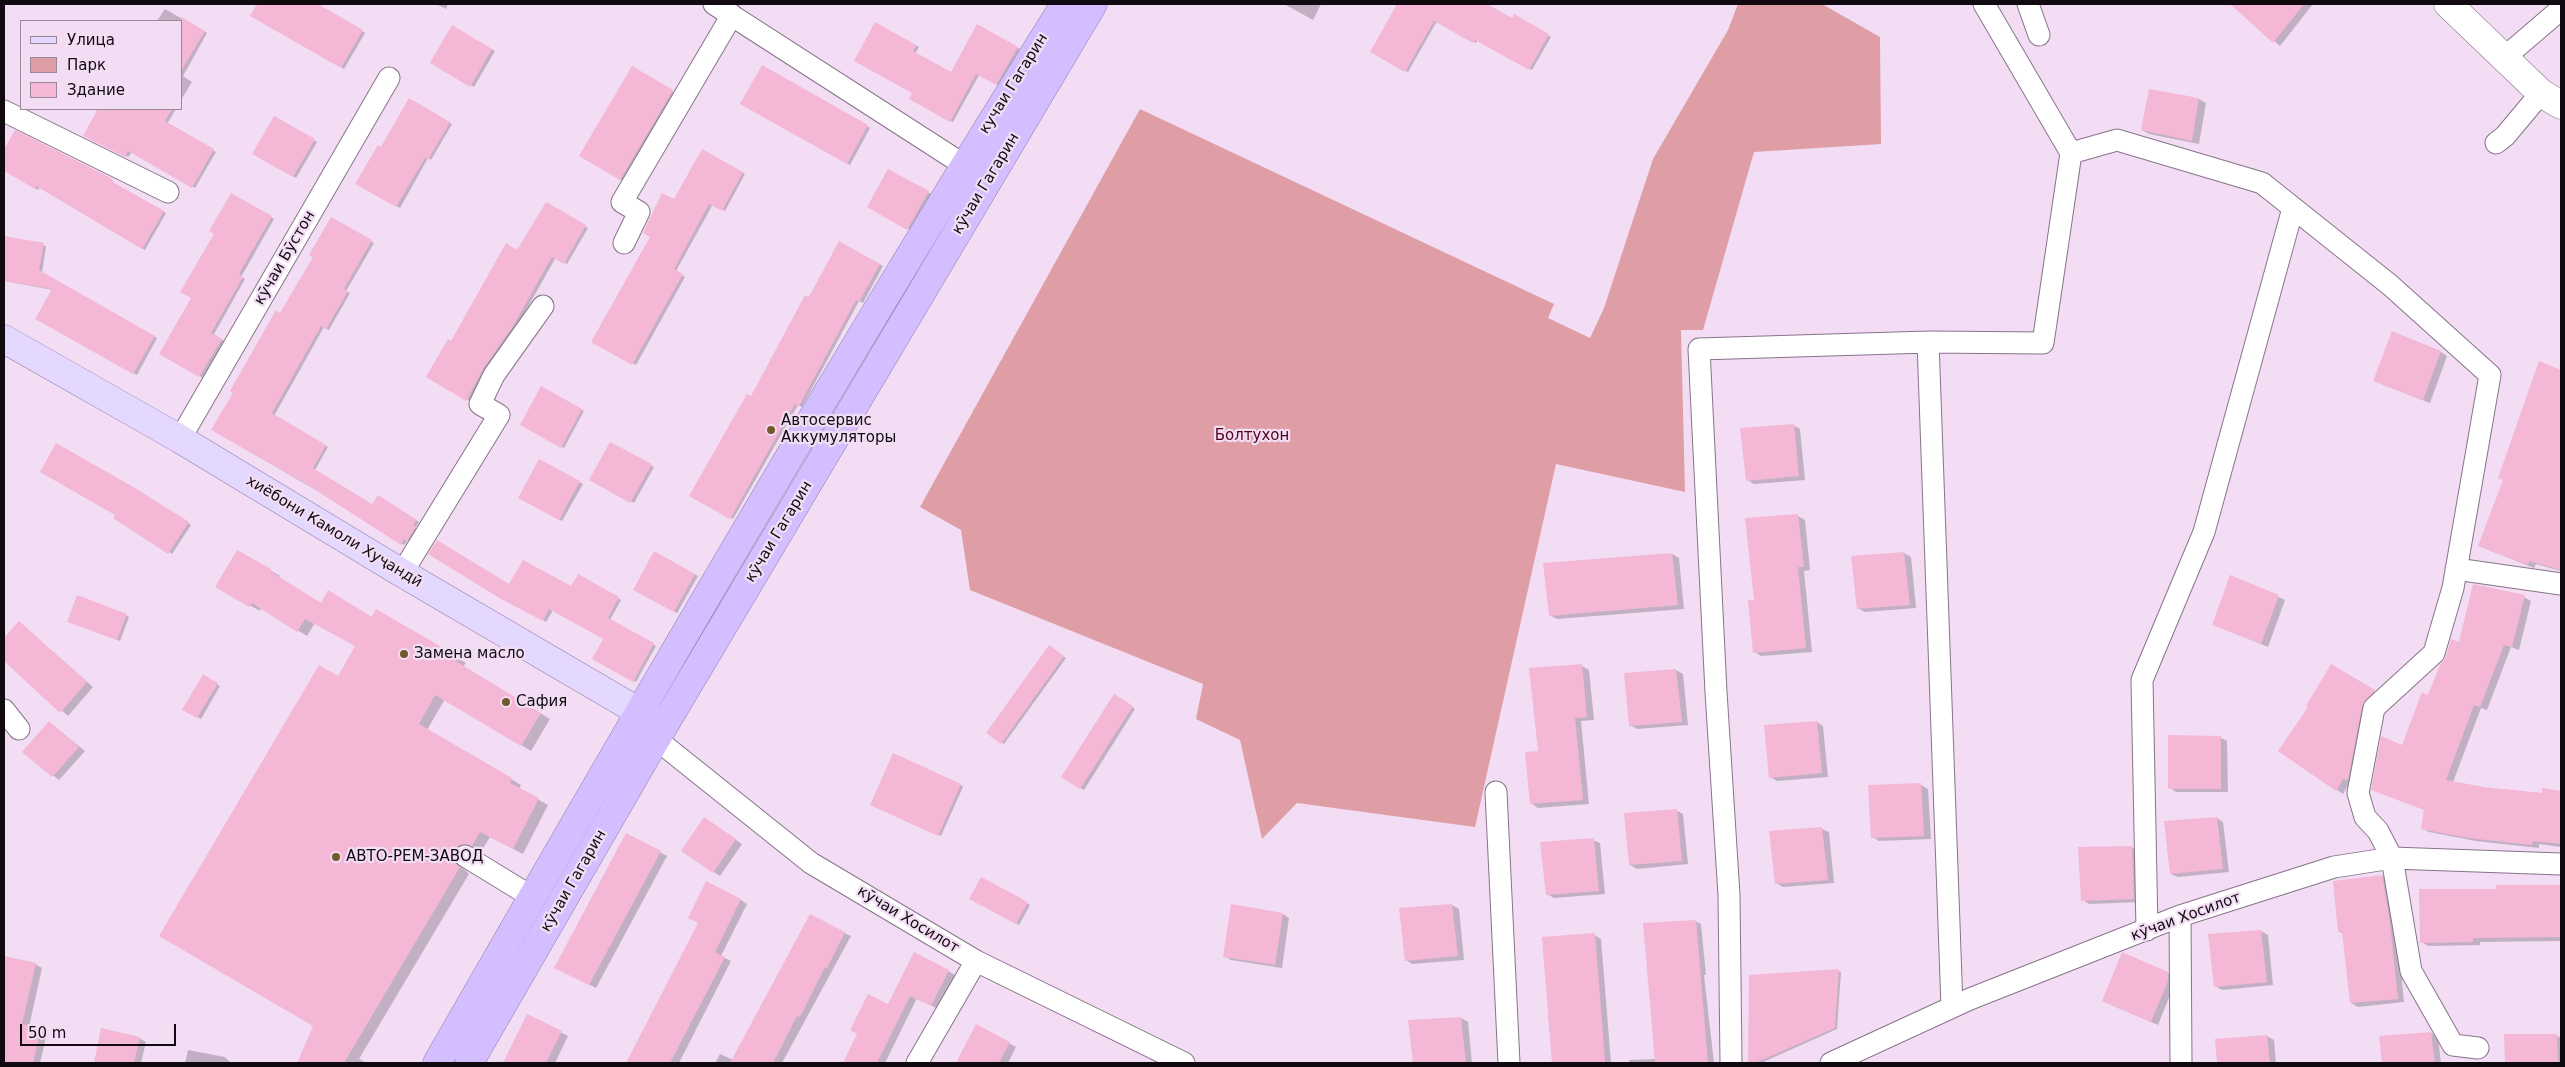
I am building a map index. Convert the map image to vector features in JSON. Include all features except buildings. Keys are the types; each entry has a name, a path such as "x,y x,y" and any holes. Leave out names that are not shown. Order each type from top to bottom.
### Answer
{"highway":[{"name":"кучаи Гагарин","path":"964,165 1064,4"},
{"name":"кӯчаи Гагарин","path":"469,1063 660,732 1093,4"},
{"name":"кӯчаи Гагарин","path":"437,1063 635,718 964,165"}],"main road":[{"name":"хиёбони Камоли Хуҷандӣ","path":"4,339 180,439 402,573 635,718"},
{"name":"хиёбони Камоли Хуҷандӣ","path":"4,356 660,732"}],"street":[{"path":"714,4 964,165"},
{"path":"1731,1063 1730,895 1716,692 1699,350 1928,342 2043,343 2071,153 1984,4"},
{"path":"2028,4 2039,35"},
{"path":"2448,4 2551,99 2496,142"},
{"path":"2505,57 2561,9"},
{"path":"624,243 639,212 622,202 732,15"},
{"name":"кӯчаи Бӯстон","path":"180,439 389,78"},
{"path":"4,111 168,192"},
{"path":"2071,153 2117,140 2262,183 2390,286 2490,375 2453,588 2434,653 2374,708 2358,793 2365,817 2378,831 2392,858 2411,971 2452,1045 2478,1048"},
{"path":"2147,930 2142,680 2204,532 2293,208"},
{"path":"402,573 498,415 480,404 494,375 543,306"},
{"path":"1928,342 1952,1007"},
{"path":"2456,569 2561,584"},
{"path":"4,710 19,729"},
{"name":"кӯчаи Хосилот","path":"660,732 811,863 976,961 1184,1063"},
{"path":"1496,792 1509,1063"},
{"path":"465,856 532,897"},
{"name":"кӯчаи Хосилот","path":"1834,1063 1952,1007 2180,916 2334,867 2392,858 2561,864"},
{"path":"2180,916 2181,1063"},
{"path":"917,1063 976,961"}],"green space":[{"name":"Болтухон","path":"1738,4 1822,4 1880,37 1881,144 1754,152 1703,330 1681,330 1685,492 1556,464 1475,827 1297,803 1262,839 1240,740 1196,719 1203,684 970,590 961,530 920,507 1140,109 1554,304 1548,318 1590,338 1604,308 1653,159 1728,30"}],"place":[{"name":"Автосервис Аккумуляторы","path":"771,430"},
{"name":"Замена масло","path":"404,654"},
{"name":"Сафия","path":"506,702"},
{"name":"АВТО-РЕМ-ЗАВОД","path":"336,857"}]}
